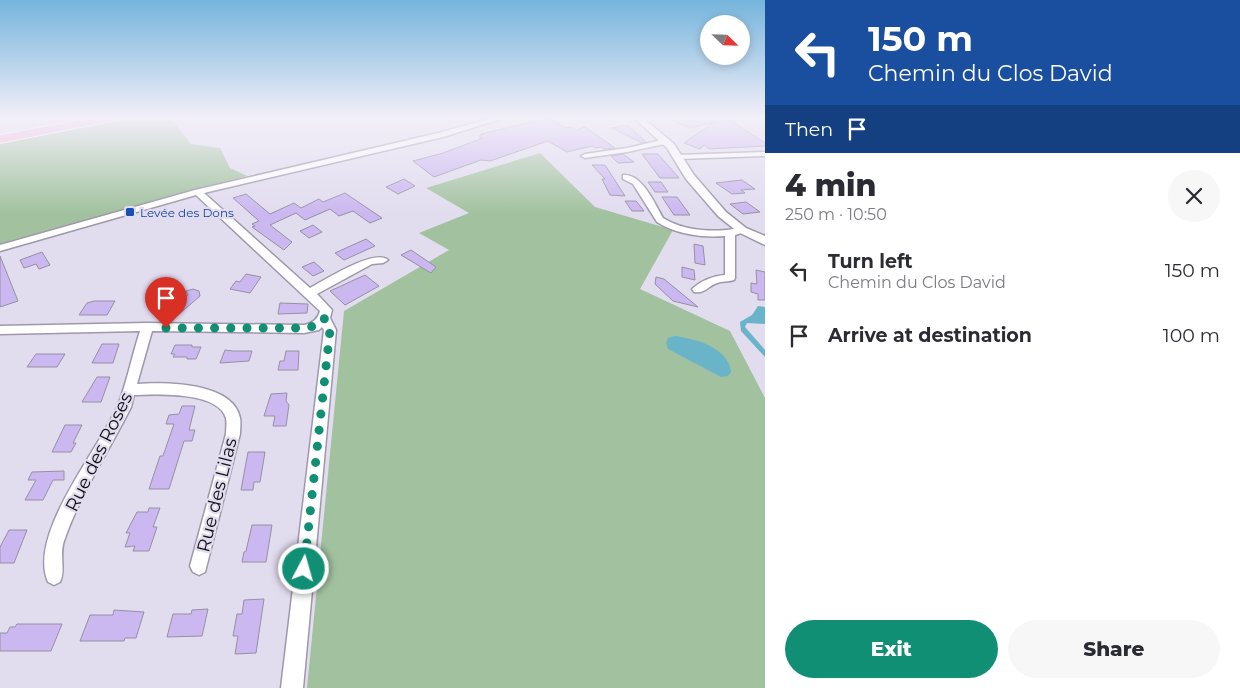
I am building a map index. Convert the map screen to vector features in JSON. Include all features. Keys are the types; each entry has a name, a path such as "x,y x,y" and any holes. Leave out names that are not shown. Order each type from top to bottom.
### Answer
{"street":[{"path":"0,248 198,192 377,149"},
{"path":"585,156 630,149"},
{"path":"673,149 690,177 727,219 742,230 765,241"},
{"path":"678,156 765,154"},
{"path":"626,177 636,182 660,220 666,224 699,232 730,233 742,230"},
{"path":"0,330 146,327 304,328 315,326 324,318 326,310 309,293 198,192"},
{"path":"698,289 706,286 708,282 730,278 730,233"},
{"path":"309,293 370,262 383,260"},
{"path":"292,688 330,330 324,318"},
{"name":"Rue des Roses","path":"54,576 52,556 55,541 85,476 124,407 146,327"},
{"name":"Rue des Lilas","path":"130,390 153,388 213,396 225,404 234,419 233,434 199,566"}],"green space":[{"path":"0,149 221,149 230,168 247,176 0,245"},
{"path":"540,153 595,207 673,230 640,289 730,331 765,398 765,688 307,688 344,311 449,250 419,233 469,213 426,188"}],"water":[{"path":"758,306 765,307 765,324 747,323 745,327 765,350 765,357 741,331 740,322 752,315"},
{"path":"675,336 692,339 718,350 729,363 731,372 728,376 721,377 668,349 666,343 668,338"}],"building":[{"path":"453,149 524,149 490,161 481,160 434,177 413,161"},
{"path":"562,149 579,149 567,152"},
{"path":"623,154 634,162 618,163 611,156"},
{"path":"642,154 658,154 679,178 660,178"},
{"path":"592,165 605,165 625,196 610,195 602,179 605,179"},
{"path":"404,179 415,186 398,194 386,187"},
{"path":"742,180 755,189 741,190 745,193 732,194 716,183"},
{"path":"648,182 661,182 668,192 655,192"},
{"path":"345,193 382,218 370,223 353,211 339,216 330,209 305,220 296,213 270,225 292,242 284,250 252,227 255,226 252,224 259,221 233,198 246,194 270,214 294,203 301,208 319,199 323,202"},
{"path":"662,197 677,197 690,215 674,215"},
{"path":"625,201 636,201 644,211 632,211"},
{"path":"746,202 760,212 743,214 730,204"},
{"path":"313,225 322,232 309,238 300,231"},
{"path":"366,239 375,246 344,260 335,253"},
{"path":"694,244 703,246 705,265 695,263"},
{"path":"411,250 436,267 431,273 401,255"},
{"path":"42,252 50,265 39,269 36,264 24,268 20,260"},
{"path":"0,256 18,301 0,307"},
{"path":"314,262 324,271 313,276 302,267"},
{"path":"682,267 694,270 695,280 682,277"},
{"path":"756,270 765,272 765,300 758,300 758,294 751,292 751,283 757,284"},
{"path":"246,274 261,277 250,293 230,289 236,281 240,282"},
{"path":"365,275 379,286 345,305 330,291"},
{"path":"656,277 664,279 698,307 673,301 655,284"},
{"path":"193,289 199,291 200,296 178,315 168,312 188,295 186,291"},
{"path":"115,301 107,315 79,315 87,303"},
{"path":"280,303 308,304 307,313 278,314"},
{"path":"102,344 119,344 113,363 92,363"},
{"path":"175,345 201,347 196,359 187,359 187,357 173,357 175,354 171,354"},
{"path":"225,350 252,351 249,361 220,363"},
{"path":"286,351 299,351 298,370 278,370 280,361 284,361"},
{"path":"36,354 65,354 57,367 27,367"},
{"path":"97,377 110,377 101,402 82,402"},
{"path":"287,393 286,401 289,405 286,426 273,426 275,416 264,416 271,394"},
{"path":"182,406 195,406 189,430 195,430 192,441 184,441 169,489 149,489 160,456 163,456 174,424 166,424 169,415 179,414"},
{"path":"65,425 82,425 73,443 76,443 71,452 52,452"},
{"path":"248,452 265,452 260,482 254,482 253,490 241,490"},
{"path":"64,471 64,480 53,480 43,500 25,500 36,480 28,480 32,472"},
{"path":"149,508 160,508 153,527 157,527 149,551 133,551 135,546 125,547 130,533 126,533 137,512 148,512"},
{"path":"252,525 272,525 266,562 242,562"},
{"path":"9,530 27,530 14,563 0,563 0,547"},
{"path":"264,599 256,653 235,654 238,636 233,636 237,614 242,614 244,600"},
{"path":"208,609 202,636 167,637 173,614 191,614 192,610"},
{"path":"114,610 144,612 136,638 125,638 124,641 80,641 90,615 113,615"},
{"path":"17,624 62,624 51,651 0,651 0,633 7,633 10,627 15,627"}],"place":[{"name":"Levée des Dons","path":"130,212"}],"route":[{"path":"166,328 310,328 322,322 324,318 330,330 304,569"}]}
